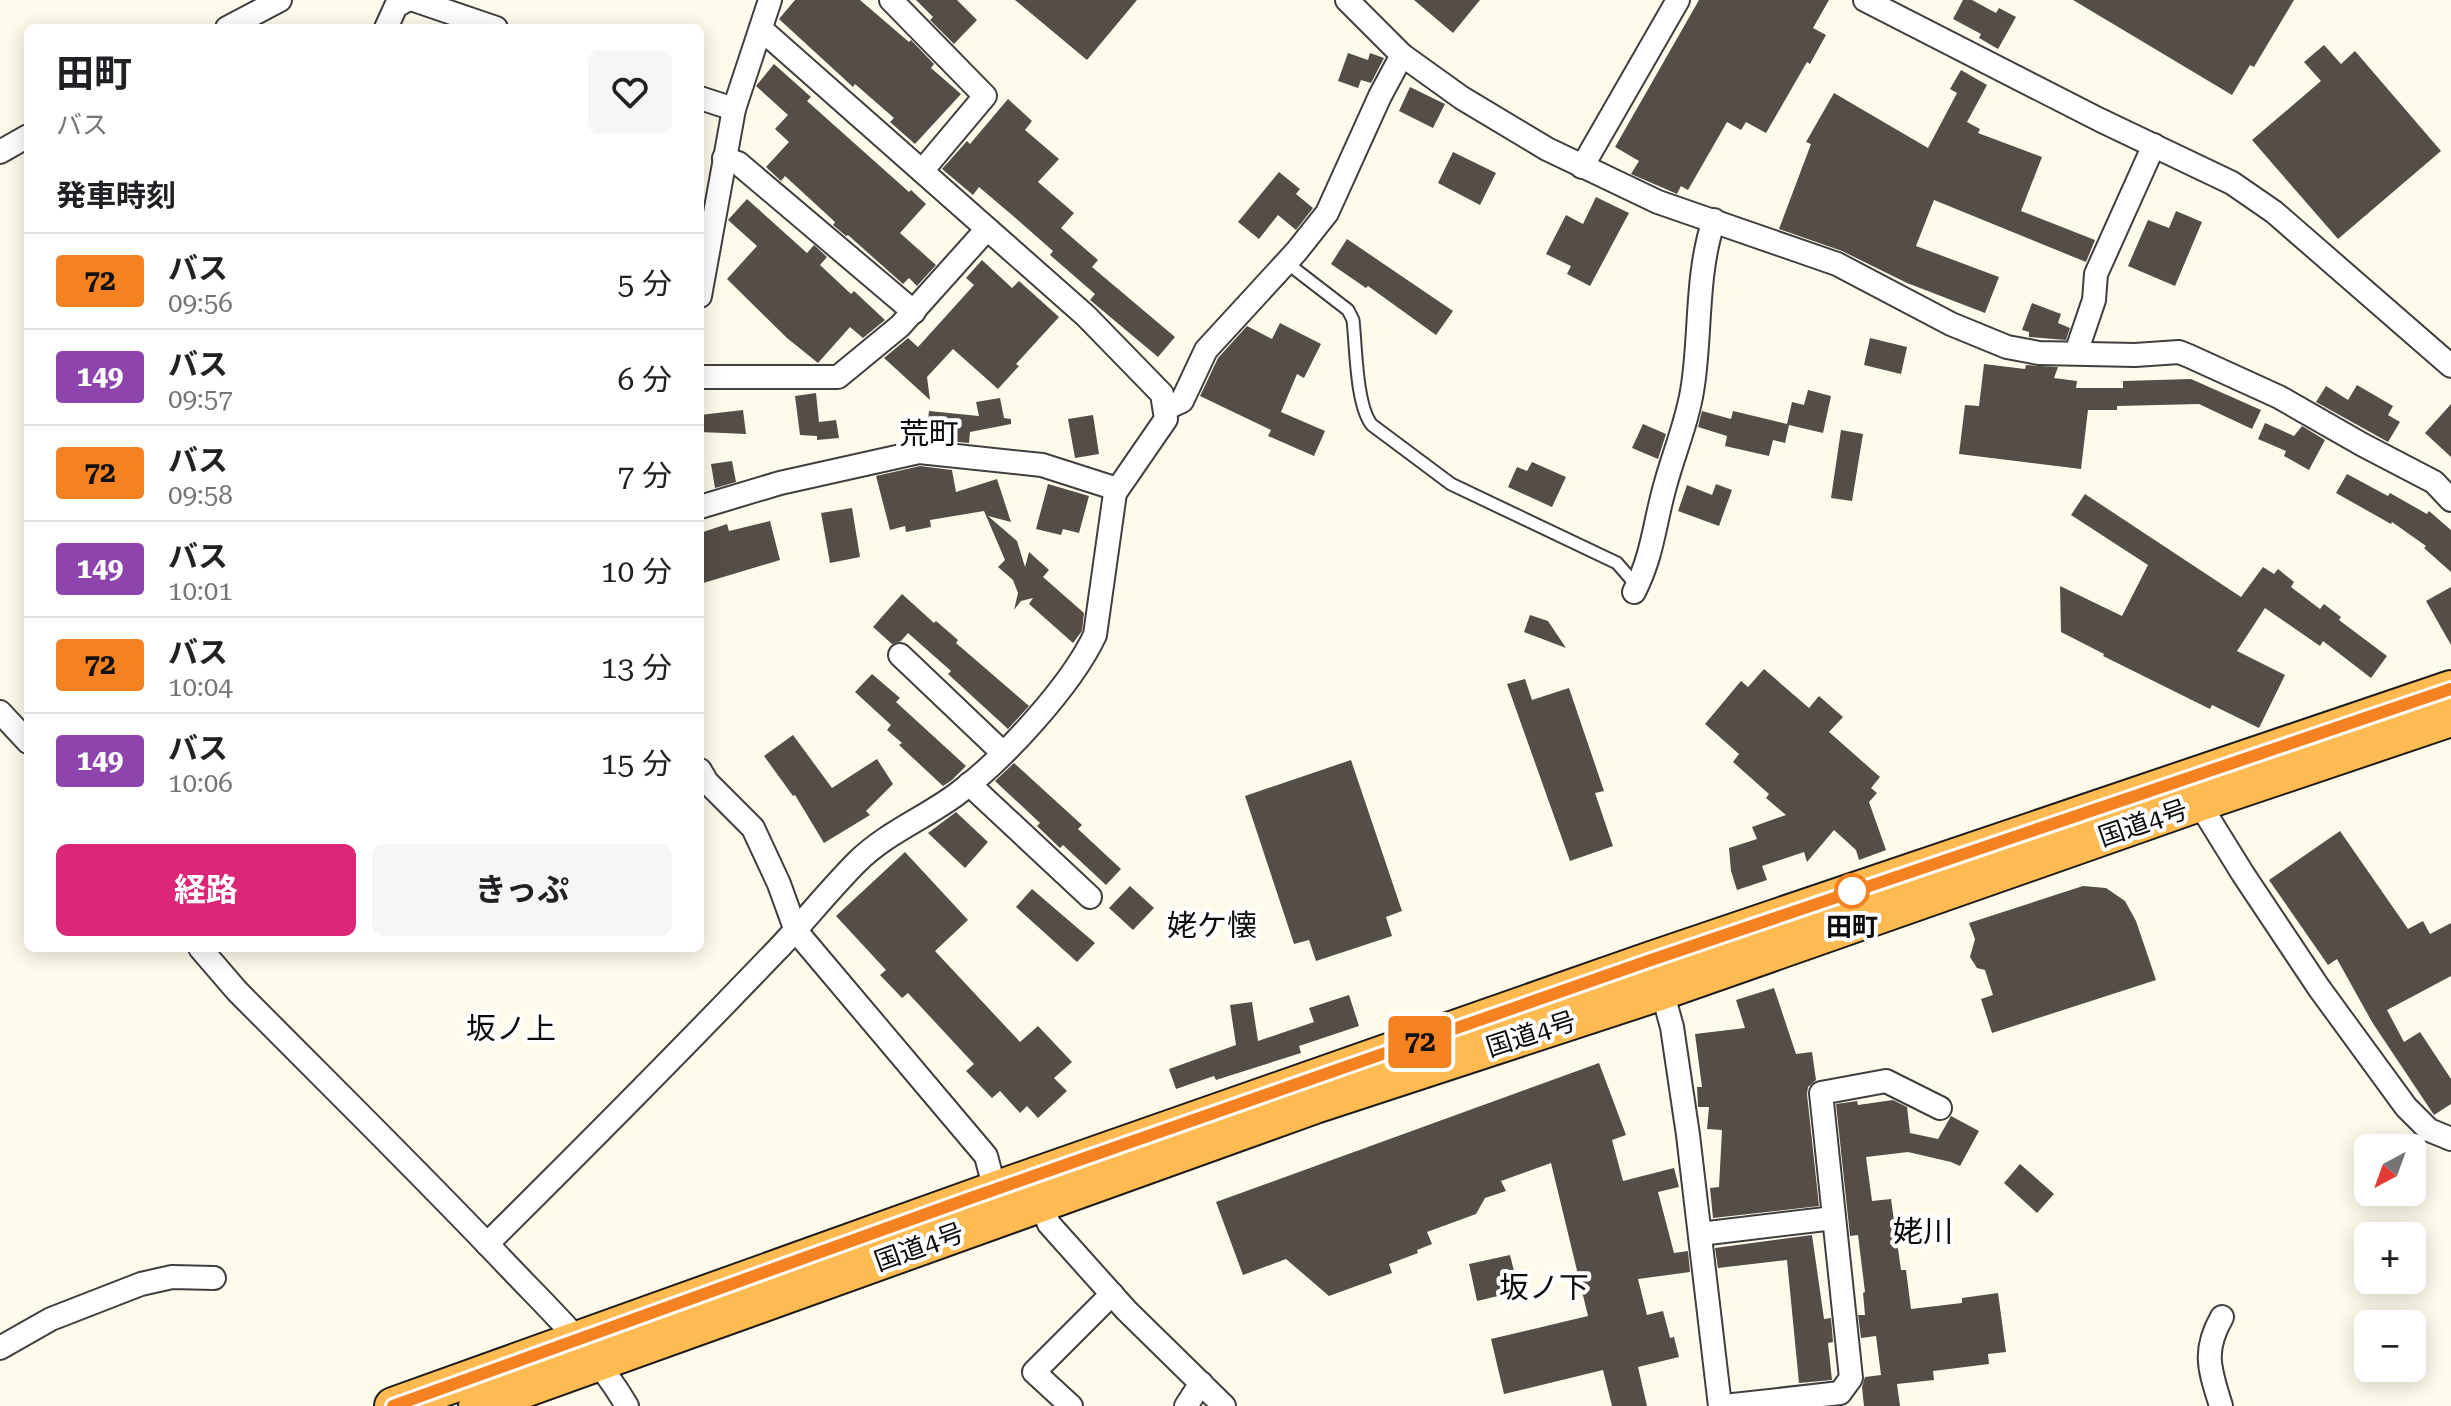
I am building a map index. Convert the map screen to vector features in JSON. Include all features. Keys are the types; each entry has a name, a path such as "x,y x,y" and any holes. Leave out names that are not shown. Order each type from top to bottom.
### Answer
{"highway":[{"name":"国道4号","path":"393,1406 587,1351 1040,1202 1315,1105 1657,976 2451,689"},
{"name":"国道4号","path":"477,1406 587,1351 995,1190 2199,803 2451,718"}],"street":[{"path":"235,24 280,0"},
{"path":"388,24 396,6 407,0"},
{"path":"414,0 484,24"},
{"path":"704,273 734,109 770,0"},
{"path":"891,0 985,96 922,171"},
{"path":"1347,0 1402,55 1462,98 1511,129 1582,167 1658,202 1837,264 1951,324 1996,343 2039,353 2135,355 2179,352 2279,397 2434,482 2451,500"},
{"path":"1582,167 1678,0"},
{"path":"1865,0 2001,71 2232,183 2274,212 2451,366"},
{"path":"487,1244 620,1113 796,931 872,847 914,823 969,784 1003,753 1045,706 1086,652 1095,635 1112,503 1117,489 1166,419 1162,394 1086,316 761,29"},
{"path":"1165,409 1182,401 1206,350 1287,263 1327,213 1402,55"},
{"path":"704,99 734,109"},
{"path":"0,152 24,138"},
{"path":"2076,353 2094,300 2096,274 2154,145"},
{"path":"724,158 738,163 914,312"},
{"path":"1636,589 1651,554 1665,485 1686,424 1694,383 1703,267 1714,220"},
{"path":"704,377 838,377 914,312 987,229"},
{"path":"704,506 780,483 919,452 1042,465 1117,489"},
{"path":"900,655 1003,753"},
{"path":"0,712 24,738"},
{"path":"704,777 753,828 779,884 796,931 986,1156 995,1190"},
{"path":"969,784 1090,897"},
{"path":"2199,803 2319,988 2406,1107 2429,1130 2451,1139"},
{"path":"204,952 248,1002 487,1244 587,1351 613,1382 627,1406"},
{"path":"1657,976 1677,1058 1722,1406 1840,1393 1851,1378 1821,1093 1886,1081 1940,1108"},
{"path":"1040,1202 1049,1224 1112,1294 1224,1406"},
{"path":"1700,1234 1834,1218"},
{"path":"0,1348 51,1319 141,1284 172,1277 214,1278"},
{"path":"1071,1406 1034,1372 1112,1294"},
{"path":"2221,1406 2209,1369 2209,1354 2210,1342 2222,1317"},
{"path":"1186,1406 1201,1383"}],"lane":[{"path":"1287,263 1348,310 1353,320 1362,396 1367,419 1372,425 1451,484 1617,563 1636,589"}],"building":[{"path":"795,0 860,0 909,42 911,40 934,64 931,68 961,94 915,144 890,122 894,118 855,84 853,87 779,19"},
{"path":"916,0 957,0 977,20 954,44 930,20 933,17"},
{"path":"1015,0 1137,0 1087,60"},
{"path":"1414,0 1480,0 1453,33"},
{"path":"1699,0 1829,0 1813,28 1826,35 1766,133 1746,122 1741,130 1727,122 1688,190 1681,186 1677,194 1631,174 1639,161 1615,147"},
{"path":"1963,0 1972,0 1996,13 1999,8 2016,17 1998,49 1979,38 1981,34 1953,19"},
{"path":"2073,0 2294,0 2254,67 2250,65 2232,95"},
{"path":"2324,45 2341,64 2355,51 2441,151 2338,239 2252,140 2321,81 2304,62"},
{"path":"1348,53 1368,60 1370,53 1384,58 1371,83 1361,80 1358,88 1338,81"},
{"path":"774,64 811,97 807,101 926,204 900,233 936,265 917,286 909,278 903,284 833,225 835,222 785,176 781,181 766,167 789,142 775,129 788,115 756,86"},
{"path":"1961,70 1987,85 1967,122 1980,129 1978,133 2042,157 2021,211 2095,240 2086,262 1934,200 1916,246 1999,277 1985,313 1907,283 1842,251 1779,229 1811,144 1806,142 1834,93 1928,148 1957,93 1950,89"},
{"path":"1410,87 1445,104 1433,128 1399,111"},
{"path":"1008,99 1032,121 1025,130 1059,159 1038,182 1074,213 1061,228 1098,260 1092,267 1175,337 1158,357 1090,300 1095,294 1050,255 1053,251 1012,215 979,187 973,195 942,169 967,141 970,144"},
{"path":"1453,152 1496,173 1480,205 1438,183"},
{"path":"1279,172 1300,189 1296,194 1313,208 1296,230 1278,215 1259,239 1238,222"},
{"path":"1596,197 1629,213 1590,286 1567,274 1571,266 1546,254 1566,215 1583,224"},
{"path":"747,199 807,253 814,245 827,257 820,265 885,320 863,338 850,327 818,363 787,338 727,279 757,246 728,220"},
{"path":"2176,211 2202,222 2175,286 2128,266 2148,220 2169,228"},
{"path":"1347,239 1453,311 1436,335 1368,286 1366,288 1331,264"},
{"path":"982,260 1012,288 1019,281 1059,317 1016,364 1019,366 998,389 953,349 927,377 930,400 884,358 908,338 918,347 974,285 966,278"},
{"path":"2032,303 2061,314 2058,323 2070,328 2066,340 2029,337 2029,332 2022,330"},
{"path":"1280,323 1321,344 1304,378 1297,374 1281,412 1325,431 1314,456 1268,436 1271,430 1200,396 1218,358 1247,326 1272,339"},
{"path":"1870,338 1907,347 1901,374 1864,365"},
{"path":"1984,364 2025,369 2026,365 2058,367 2054,378 2077,381 2076,388 2123,388 2123,381 2191,379 2261,410 2252,429 2199,404 2117,406 2117,410 2088,410 2081,469 1959,454 1965,405 1979,406"},
{"path":"2357,385 2393,406 2388,415 2400,422 2388,442 2316,402 2326,386 2348,400"},
{"path":"1808,390 1831,396 1823,433 1789,425 1785,443 1773,440 1769,456 1725,446 1727,436 1698,427 1702,411 1731,419 1733,411 1787,424 1792,402 1804,405"},
{"path":"816,393 819,422 836,420 839,438 817,440 817,436 800,435 795,396"},
{"path":"1000,398 1004,418 1011,419 1011,424 970,432 969,443 926,439 929,411 979,416 976,402"},
{"path":"2451,404 2451,457 2425,433"},
{"path":"743,410 746,434 704,432 704,415"},
{"path":"1093,415 1099,454 1075,458 1068,419"},
{"path":"2265,423 2294,436 2302,426 2325,440 2309,470 2284,456 2286,451 2258,439"},
{"path":"1643,424 1666,434 1658,459 1632,448"},
{"path":"1841,430 1863,434 1852,501 1831,498"},
{"path":"732,461 736,482 715,488 711,464"},
{"path":"1532,462 1566,477 1552,507 1508,487 1517,467 1527,471"},
{"path":"920,466 952,470 956,492 997,479 1011,522 988,516 1017,541 1025,567 1029,552 1049,570 1043,577 1084,613 1082,631 1073,643 1029,604 1033,598 1021,601 1014,610 1018,593 1013,580 998,567 1005,560 984,511 930,520 931,527 906,532 905,526 890,530 876,476"},
{"path":"2347,474 2427,514 2429,511 2451,530 2451,572 2424,548 2426,546 2392,522 2336,493"},
{"path":"1048,484 1089,496 1079,533 1063,529 1061,535 1036,529"},
{"path":"1716,484 1732,490 1719,526 1678,511 1687,485 1712,495"},
{"path":"2085,494 2241,597 2263,567 2274,574 2278,569 2294,582 2291,587 2320,609 2324,604 2341,617 2339,620 2387,656 2371,678 2323,641 2320,646 2265,608 2237,651 2285,675 2259,728 2212,705 2210,709 2103,656 2061,632 2060,586 2122,616 2148,565 2071,515"},
{"path":"852,508 860,557 830,563 821,513"},
{"path":"770,521 780,560 704,583 704,532 727,524 729,531"},
{"path":"2451,587 2451,645 2426,601"},
{"path":"902,594 958,640 956,643 1029,706 1008,729 908,633 901,641 892,644 873,627"},
{"path":"1530,615 1548,621 1566,648 1524,632"},
{"path":"1764,669 1809,708 1819,696 1843,717 1829,732 1880,777 1871,788 1877,793 1869,802 1886,850 1859,860 1856,850 1834,830 1807,862 1804,852 1762,866 1767,880 1737,890 1729,848 1757,839 1752,827 1786,815 1766,798 1769,794 1733,762 1739,754 1705,724 1741,681 1748,687"},
{"path":"872,674 900,698 896,702 966,766 952,780 943,786 899,745 902,743 887,730 891,725 855,692"},
{"path":"1525,679 1532,700 1569,688 1604,791 1595,793 1613,846 1570,861 1507,684"},
{"path":"793,735 832,788 877,759 893,784 866,811 870,815 824,843 795,795 764,756"},
{"path":"1351,760 1402,911 1386,917 1392,936 1316,961 1309,940 1294,944 1245,796"},
{"path":"1014,763 1082,825 1078,829 1121,869 1106,885 1063,845 1060,848 1037,826 1040,823 995,781"},
{"path":"956,812 988,842 965,868 928,833"},
{"path":"2340,831 2408,929 2423,921 2430,934 2451,923 2451,976 2387,1010 2404,1042 2420,1032 2451,1079 2451,1104 2434,1115 2372,1022 2337,959 2328,965 2269,880"},
{"path":"905,852 968,920 935,951 1020,1042 1038,1026 1072,1062 1054,1078 1067,1091 1038,1118 1027,1106 1020,1113 1000,1091 992,1098 966,1071 974,1064 908,993 902,998 880,975 886,970 836,916"},
{"path":"1130,886 1154,908 1133,930 1109,908"},
{"path":"2083,886 2106,888 2125,901 2136,921 2156,980 1992,1033 1981,999 1993,995 1985,970 1977,968 1970,957 1975,939 1969,923"},
{"path":"1032,889 1095,943 1077,962 1016,907"},
{"path":"1774,988 1796,1054 1812,1052 1816,1080 1808,1087 1807,1094 1819,1206 1713,1218 1710,1188 1719,1187 1722,1130 1707,1129 1709,1107 1698,1107 1697,1087 1702,1087 1695,1034 1745,1028 1736,1000"},
{"path":"1349,995 1359,1026 1299,1046 1301,1053 1216,1080 1214,1076 1176,1089 1169,1069 1236,1045 1230,1005 1252,1002 1258,1041 1314,1022 1309,1008"},
{"path":"1599,1063 1626,1135 1612,1140 1623,1181 1674,1168 1679,1187 1658,1192 1674,1253 1688,1251 1690,1272 1638,1279 1647,1315 1663,1311 1679,1357 1638,1367 1647,1406 1612,1406 1603,1370 1504,1394 1491,1339 1588,1316 1551,1163 1501,1181 1506,1191 1485,1198 1476,1214 1427,1232 1432,1244 1389,1264 1392,1273 1329,1296 1286,1259 1243,1275 1216,1202"},
{"path":"1893,1100 1907,1107 1910,1133 1938,1139 1951,1116 1979,1131 1960,1166 1908,1152 1866,1157 1872,1201 1891,1199 1901,1270 1906,1270 1911,1309 1962,1303 1962,1298 1998,1293 2006,1352 1988,1354 1989,1364 1933,1371 1934,1380 1897,1384 1900,1406 1864,1406 1862,1387 1865,1377 1881,1375 1876,1336 1861,1338 1858,1315 1865,1315 1865,1292 1858,1235 1850,1236 1836,1104 1857,1101 1858,1105"},
{"path":"2020,1164 2054,1194 2037,1213 2004,1183"},
{"path":"1812,1235 1824,1319 1831,1318 1833,1342 1828,1343 1832,1380 1799,1383 1787,1260 1718,1268 1715,1248"},
{"path":"1510,1255 1519,1291 1477,1301 1469,1264"}],"bus line":[{"name":"72","path":"393,1406 965,1200 1651,960 2451,689"}],"place":[{"name":"田町","path":"1852,891"}],"district":[{"name":"荒町","path":"929,434"},
{"name":"姥ケ懐","path":"1212,926"},
{"name":"坂ノ上","path":"511,1029"},
{"name":"姥川","path":"1923,1232"},
{"name":"坂ノ下","path":"1544,1288"}]}
